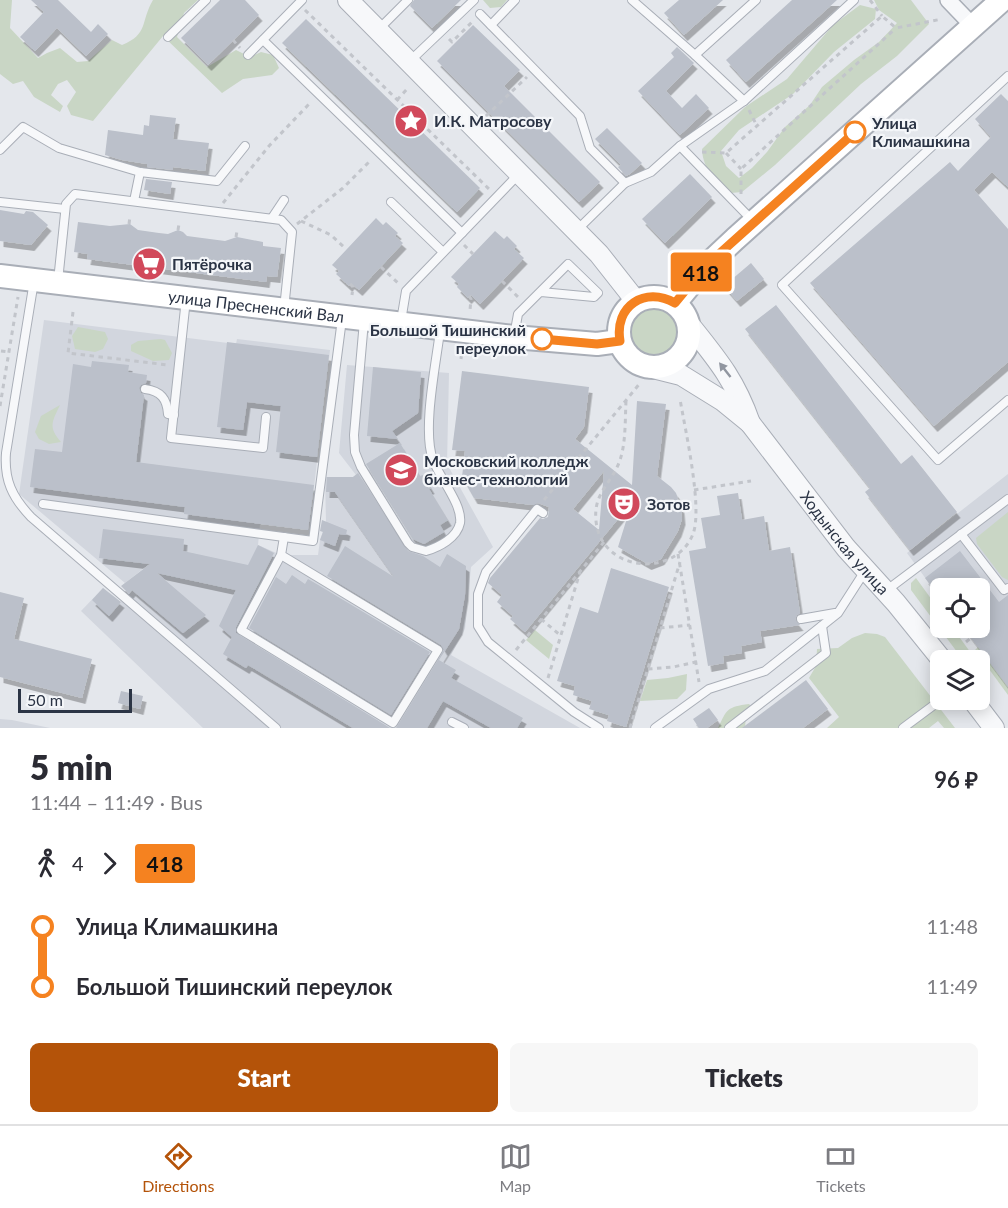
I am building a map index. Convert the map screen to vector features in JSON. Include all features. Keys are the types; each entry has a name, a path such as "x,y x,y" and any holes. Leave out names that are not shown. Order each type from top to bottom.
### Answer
{"main road":[{"path":"675,303 703,269 1002,0"},
{"name":"улица Пресненский Вал","path":"0,276 514,337 597,344 620,341"},
{"path":"652,296 675,303 681,309 688,324 687,344 676,359 645,374 641,365 627,356 620,341 621,318 630,305 652,296"}],"street":[{"path":"348,0 599,254 636,301"},
{"path":"948,0 972,26"},
{"name":"Ходынская улица","path":"688,324 731,377 750,423"},
{"name":"Ходынская улица","path":"645,374 681,375 723,401 750,423 846,548 934,650"},
{"path":"980,710 994,728"}],"lane":[{"path":"168,37 206,0"},
{"path":"378,30 408,0"},
{"path":"409,62 474,0"},
{"path":"491,25 515,0"},
{"path":"695,55 756,0"},
{"path":"576,231 625,183 651,172 744,100 854,0"},
{"path":"637,1 744,100"},
{"path":"248,55 300,2"},
{"path":"480,14 580,116 590,148 625,183"},
{"path":"263,40 462,233"},
{"path":"1008,76 782,285 938,460 1008,400"},
{"path":"0,150 23,127 59,148 140,172 217,181 245,146"},
{"path":"682,148 755,222"},
{"path":"134,201 140,172"},
{"path":"401,325 406,291 519,174"},
{"path":"58,283 65,209 66,204 75,194 134,201 281,220 292,232 284,310"},
{"path":"272,218 284,200"},
{"path":"0,202 65,209"},
{"path":"392,202 443,252"},
{"path":"514,337 518,314 568,264 598,293 594,297 541,292"},
{"path":"35,280 5,468 10,491 18,504 276,728"},
{"path":"186,298 171,438 263,448 266,417"},
{"path":"353,319 355,452 361,467 408,543 412,547 426,551 450,538 460,524 457,505 438,473 429,446 440,329"},
{"path":"43,504 313,540 353,319"},
{"path":"145,389 161,394 167,402 168,414 174,415"},
{"path":"0,422 11,424"},
{"path":"886,592 1008,499"},
{"path":"540,511 486,572 480,587 477,616 480,632 488,642 578,716 599,728"},
{"path":"961,534 1004,591 1008,588"},
{"path":"281,555 438,650 393,723 241,630 281,555 284,537"},
{"path":"655,728 714,687 765,671 838,613 866,570"},
{"path":"801,619 838,613"},
{"path":"729,728 826,653 822,626"},
{"path":"903,728 930,708"},
{"path":"452,722 464,728"}],"path":[{"path":"870,0 882,16 896,28"},
{"path":"300,2 489,190"},
{"path":"726,153 882,16"},
{"path":"741,170 896,28 942,20"},
{"path":"474,128 534,69"},
{"path":"397,100 408,88"},
{"path":"386,97 390,93"},
{"path":"222,212 223,202 269,146 319,94"},
{"path":"744,100 757,126"},
{"path":"682,148 726,153 741,170 741,202"},
{"path":"290,229 343,188 379,152"},
{"path":"129,224 130,217"},
{"path":"301,221 331,235 346,249"},
{"path":"178,230 179,224"},
{"path":"236,237 237,231"},
{"path":"381,267 406,291"},
{"path":"502,281 527,306"},
{"path":"350,284 353,287 352,295"},
{"path":"469,296 470,310"},
{"path":"0,406 18,297"},
{"path":"73,312 68,353 179,367"},
{"path":"461,359 462,350"},
{"path":"540,511 645,374"},
{"path":"626,401 621,456 617,467 598,497 595,511 596,525 603,542 621,559 634,564 648,565 662,562 678,554 693,534 697,521 680,399"},
{"path":"694,490 751,482"},
{"path":"508,659 603,542"},
{"path":"678,554 701,695"},
{"path":"630,728 680,562"},
{"path":"545,688 580,571"},
{"path":"541,619 561,635"},
{"path":"660,628 690,625"},
{"path":"966,642 971,638"},
{"path":"648,669 696,662"}],"shaded area":[{"path":"44,320 236,344 237,339 330,350 309,530 260,524 258,545 281,555 318,555 326,522 325,477 353,477 356,475 339,453 347,365 449,373 447,464 493,547 471,567 465,629 451,655 580,728 203,728 81,611 103,588 120,603 132,590 205,615 148,565 125,583 19,494"},
{"path":"1008,474 1008,687 990,663 990,650 980,650 971,638 990,638 990,578 930,578 930,584 907,553"},
{"path":"0,719 12,720 50,728 0,728"}],"green space":[{"path":"0,0 12,0 10,28 38,58 60,48 77,62 88,61 112,40 122,45 131,41 143,27 153,0 198,0 184,13 177,37 207,67 236,50 250,57 261,52 273,55 279,68 272,75 243,79 222,93 163,36 93,121 71,115 67,106 76,92 67,80 58,84 51,95 63,106 60,112 34,97 23,81 13,84 0,74"},
{"path":"483,0 507,0 501,7 490,8"},
{"path":"874,0 911,0 929,24 897,56 861,84 775,165 742,192 731,193 715,179 708,169 702,149 745,107 787,79 833,25 860,5 876,9 875,19 834,52 793,94 739,130 721,151 726,166 739,178 752,168 785,127 810,105 822,87 879,42 897,23 879,10"},
{"path":"648,301 660,301 676,309 682,319 684,331 682,343 676,353 660,361 648,361 632,353 624,337 624,325 632,309"},
{"path":"78,327 105,332 108,339 103,349 95,352 75,349 72,336"},
{"path":"165,340 172,353 169,360 153,361 131,351 131,345 138,341"},
{"path":"60,405 53,428 61,442 49,444 39,439 35,432 41,416"},
{"path":"1008,512 1008,580 1002,577 977,544 976,538"},
{"path":"916,578 930,597 930,616 911,590 911,583"},
{"path":"535,630 553,645 549,659 526,640"},
{"path":"865,633 885,637 930,696 930,710 941,710 955,728 944,728 938,721 929,728 827,728 839,717 809,678 816,666 817,649 838,648 852,638"},
{"path":"947,638 960,638 969,650 956,650"},
{"path":"990,663 1008,687 1008,695 990,670"},
{"path":"687,674 686,690 677,699 640,701 647,680"},
{"path":"749,704 754,709 746,715 745,728 718,728 729,710 736,706"}],"building":[{"path":"31,0 58,0 91,32 98,24 108,34 86,56 57,28 35,51 20,37 44,12"},
{"path":"220,0 245,0 259,15 208,65 181,38"},
{"path":"414,0 461,0 432,28 410,6"},
{"path":"679,0 723,0 684,35 664,13"},
{"path":"792,0 837,0 746,82 726,60"},
{"path":"306,19 480,188 457,212 282,43"},
{"path":"473,25 520,70 504,86 600,182 579,202 437,61"},
{"path":"677,47 694,63 666,91 682,108 696,94 709,108 680,135 638,91 674,57 671,53"},
{"path":"1001,94 1008,101 1008,187 992,172 974,190 1008,229 1008,362 934,426 810,283 950,162 958,171 991,137 975,119"},
{"path":"150,115 176,118 173,139 209,143 205,171 147,167 147,164 105,155 108,130 143,135 144,125 149,126"},
{"path":"607,128 642,163 626,176 618,167 621,165 595,139"},
{"path":"690,174 712,197 665,243 642,219"},
{"path":"146,179 172,182 170,194 144,190"},
{"path":"0,210 24,214 26,211 33,212 48,225 31,245 0,241"},
{"path":"376,218 383,225 386,222 398,233 395,236 403,243 359,290 351,283 349,286 336,274 339,271 332,265"},
{"path":"78,222 110,226 130,224 138,230 159,233 168,234 178,230 187,236 225,241 237,237 263,242 263,246 281,248 277,277 267,276 266,282 87,259 88,254 74,252"},
{"path":"495,231 504,239 507,236 517,246 514,249 524,258 480,304 471,295 468,298 457,287 459,284 451,277"},
{"path":"751,263 764,279 737,301 724,286"},
{"path":"776,305 901,464 912,455 957,512 910,550 865,492 870,488 745,329"},
{"path":"227,342 329,355 317,457 276,452 281,406 247,402 243,430 217,427"},
{"path":"92,361 129,365 128,372 147,375 146,383 139,388 144,395 136,462 314,485 308,530 184,514 185,507 30,487 35,449 62,452 73,364 91,367"},
{"path":"373,367 421,372 418,413 392,431 398,439 367,436"},
{"path":"462,371 589,387 584,427 575,439 632,485 637,401 666,404 657,476 676,493 682,519 678,531 661,559 648,564 618,547 632,502 525,632 510,619 513,616 497,602 502,595 488,583 540,518 548,517 549,507 538,503 533,505 474,498 462,477 465,451 452,450","holes":["604,471 599,530 573,509"]},
{"path":"400,443 420,476 423,475 448,520 440,525 444,532 424,544 413,539 366,464"},
{"path":"358,473 408,551 423,556 440,567 447,554 466,566 465,595 459,629 439,660 456,670 451,678 523,718 517,728 491,728 443,701 427,728 396,728 444,650 441,645 327,576 345,546 394,577 335,492 326,492 327,477 353,477"},
{"path":"738,493 742,520 764,516 769,551 790,547 800,613 795,619 800,625 760,631 762,642 741,646 742,653 723,656 724,663 708,666 689,551 706,548 701,518 720,515 717,496"},
{"path":"322,520 347,530 346,535 339,534 335,546 320,540 323,532 320,531"},
{"path":"103,529 184,539 183,551 248,565 258,545 274,553 236,627 236,633 390,728 353,728 248,665 246,668 223,654 232,637 219,626 236,590 157,573 206,615 183,633 132,590 129,594 121,586 150,564 99,558"},
{"path":"960,551 981,578 930,578 930,585 925,578"},
{"path":"611,568 669,587 626,727 607,721 609,715 589,709 592,701 573,695 575,686 557,681 580,607 598,613"},
{"path":"292,575 305,584 308,579 430,652 391,715 249,628 276,577 286,584"},
{"path":"103,588 121,602 109,616 92,600"},
{"path":"990,590 999,602 1008,595 1008,687 990,663 990,650 980,650 971,638 990,638"},
{"path":"0,592 24,598 14,639 92,659 82,698 0,677"},
{"path":"806,680 828,709 803,728 742,728"},
{"path":"121,691 143,696 140,709 118,703"},
{"path":"709,708 718,720 707,728 699,728 693,719"}],"bus line":[{"name":"418","path":"542,339 597,344 620,341 618,333 621,318 630,305 652,296 675,303 703,269 735,238 855,132"}],"place":[{"name":"И.К. Матросову","path":"411,121"},
{"name":"Улица Климашкина","path":"855,132"},
{"name":"Пятёрочка","path":"149,264"},
{"name":"Большой Тишинский переулок","path":"542,339"},
{"name":"Московский колледж бизнес-технологий","path":"401,470"},
{"name":"Зотов","path":"624,504"}]}
